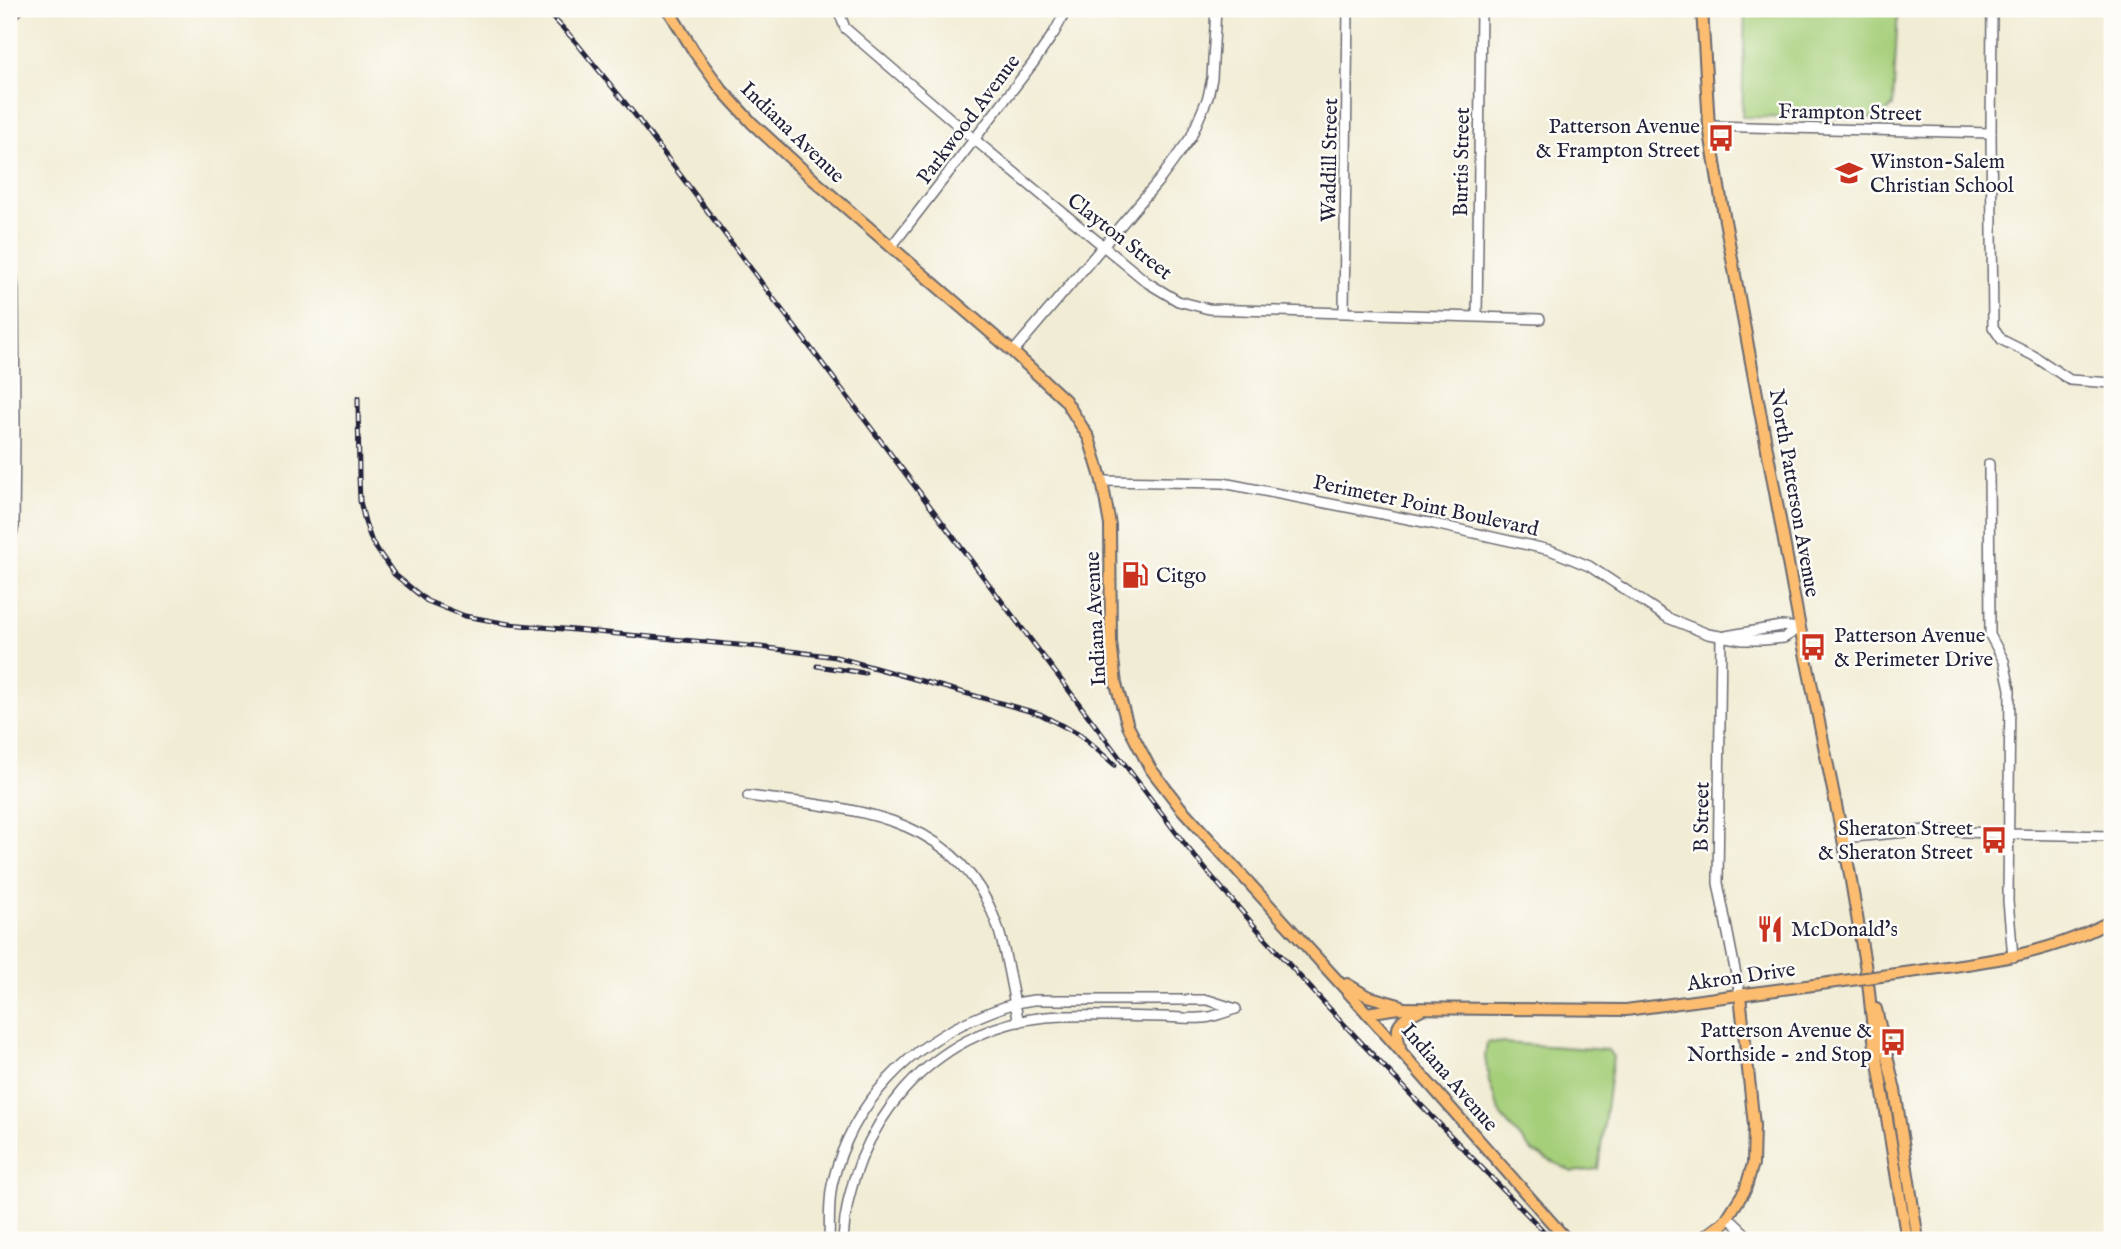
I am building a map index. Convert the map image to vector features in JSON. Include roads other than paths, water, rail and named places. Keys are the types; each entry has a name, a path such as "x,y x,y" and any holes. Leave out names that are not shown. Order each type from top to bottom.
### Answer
{"main road":[{"name":"Indiana Avenue","path":"668,9 721,89 752,123 1065,400 1089,438 1102,481 1110,525 1111,642 1116,684 1128,726 1150,768 1180,807 1367,1013 1567,1240"},
{"name":"North Patterson Avenue","path":"1702,9 1709,126 1800,628 1843,838 1908,1240"},
{"name":"Akron Drive","path":"1367,1013 1384,1009 1626,1010 2013,957 2065,943 2112,920"},
{"path":"1328,970 1363,994 1418,1009"},
{"name":"North Patterson Avenue","path":"1868,982 1895,1090 1918,1240"},
{"path":"1713,1240 1729,1218 1749,1180 1755,1140 1740,995"},
{"path":"1400,1050 1398,1024 1418,1009"},
{"path":"1700,1240 1729,1218"}],"street":[{"name":"Clayton Street","path":"838,9 845,28 975,140 1102,246 1178,301 1193,306 1248,311 1345,311 1540,319"},
{"name":"Parkwood Avenue","path":"891,247 1034,62 1067,9"},
{"path":"1013,352 1168,170 1191,137 1212,78 1216,9"},
{"name":"Waddill Street","path":"1345,311 1348,9"},
{"name":"Burtis Street","path":"1476,316 1481,9"},
{"path":"1992,9 1993,327 2002,340 2034,356 2070,380 2112,383"},
{"name":"Frampton Street","path":"1709,126 1991,133"},
{"path":"9,241 15,291 15,526 9,546"},
{"path":"1989,464 1990,635 2004,661 2010,689 2008,901 2013,957"},
{"name":"Perimeter Point Boulevard","path":"1102,481 1218,482 1239,485 1550,550 1589,566 1668,618 1689,628 1721,637 1763,640 1784,638 1800,628"},
{"name":"B Street","path":"1721,637 1718,883 1740,995"},
{"path":"748,796 877,814 916,830 941,847 968,872 997,923 1019,1022"},
{"path":"1843,838 1927,830 2112,836"},
{"path":"829,1240 832,1183 856,1121 875,1094 916,1051 955,1026 1014,1003 1034,1000 1208,1000 1236,1009 1208,1018 1046,1017 991,1029 949,1051 922,1071 899,1094 878,1123 855,1173 848,1196 843,1240"},
{"path":"1729,1218 1752,1240"}],"railway":[{"path":"545,9 575,41 635,115 1187,847 1320,998 1552,1240"},
{"path":"358,398 360,501 365,522 372,542 394,574 427,601 465,616 509,624 760,647 836,657 1040,714 1080,735 1115,765"},
{"path":"817,666 865,673"}],"place":[{"name":"Patterson Avenue & Frampton Street","path":"1721,138"},
{"name":"Winston-Salem Christian School","path":"1849,173"},
{"name":"Citgo","path":"1135,575"},
{"name":"Patterson Avenue & Perimeter Drive","path":"1813,647"},
{"name":"Sheraton Street & Sheraton Street","path":"1994,840"},
{"name":"McDonald's","path":"1770,929"},
{"name":"Patterson Avenue & Northside - 2nd Stop","path":"1893,1042"}]}
